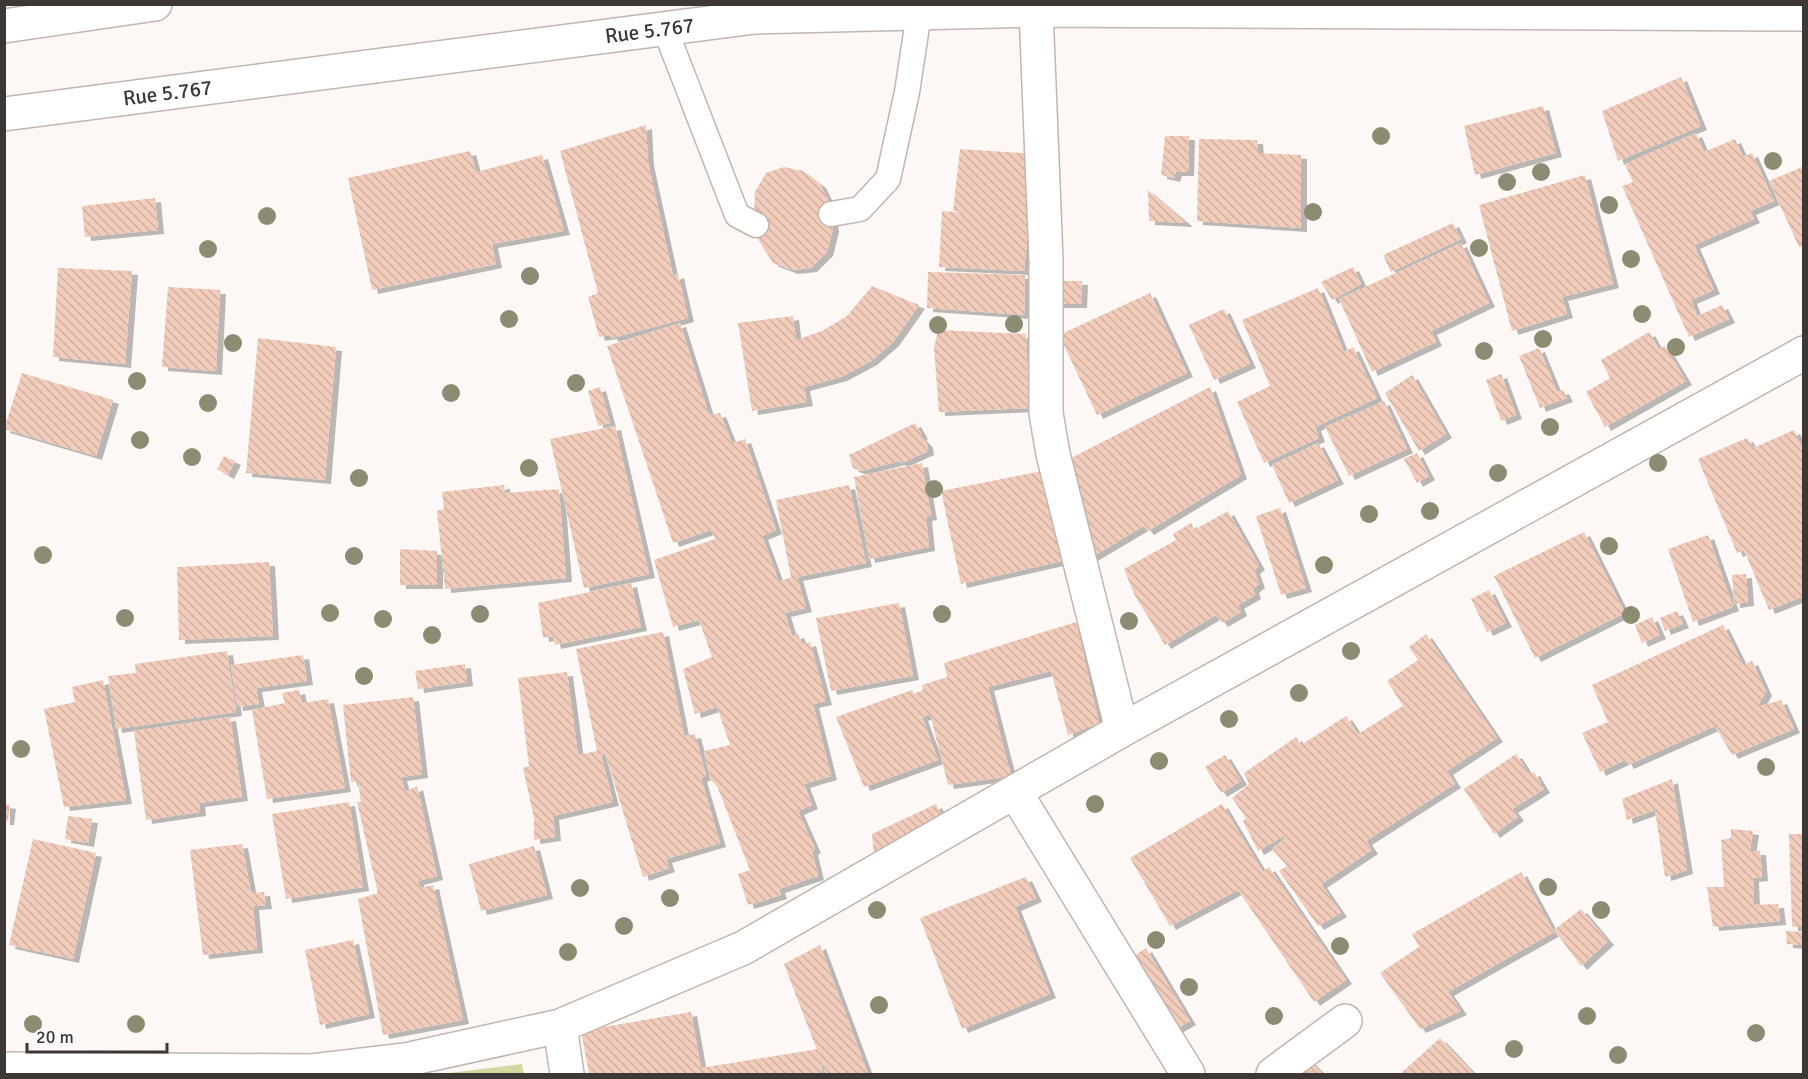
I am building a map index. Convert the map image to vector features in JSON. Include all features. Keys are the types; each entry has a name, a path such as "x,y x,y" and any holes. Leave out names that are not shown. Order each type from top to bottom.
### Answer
{"main road":[{"path":"4,26 155,4"},
{"path":"1036,10 1046,259 1046,413 1053,454 1122,730"},
{"name":"Rue 5.767","path":"4,114 755,17 1036,10 1803,14"},
{"path":"4,1069 312,1071 405,1060 560,1026 742,948 1122,730 1803,354"},
{"path":"1015,792 1188,1074"},
{"path":"1273,1074 1345,1021"},
{"path":"560,1026 567,1074"}],"lane":[{"path":"831,214 860,209 888,179 907,92 919,13"},
{"path":"665,28 737,214 756,225"}],"green space":[{"path":"522,1064 524,1074 441,1074"}],"building":[{"path":"1681,77 1701,126 1618,161 1602,111"},
{"path":"1543,106 1556,153 1475,175 1464,126"},
{"path":"646,125 648,162 673,276 678,274 688,318 612,338 611,335 599,337 588,297 598,293 560,151"},
{"path":"1696,133 1704,152 1735,139 1743,157 1752,153 1774,201 1750,211 1754,219 1694,245 1714,290 1691,300 1697,316 1722,305 1729,319 1689,337 1622,186 1633,182 1625,164"},
{"path":"1165,136 1189,136 1188,172 1176,172 1174,178 1161,175"},
{"path":"1199,139 1257,140 1258,153 1301,155 1301,228 1197,221"},
{"path":"960,149 1036,154 1024,271 939,267 942,211 992,215 953,211"},
{"path":"470,151 476,172 542,155 564,231 492,244 496,264 372,290 348,178"},
{"path":"1804,166 1804,246 1799,247 1769,181"},
{"path":"784,167 803,171 820,184 830,204 833,228 827,252 811,268 792,270 773,263 759,241 754,214 755,192 766,173"},
{"path":"1585,175 1613,284 1562,297 1567,314 1512,331 1479,205"},
{"path":"1148,190 1187,223 1149,221"},
{"path":"155,198 158,230 85,237 82,206"},
{"path":"1453,223 1461,239 1391,272 1383,255"},
{"path":"1461,243 1489,303 1431,331 1436,342 1372,372 1339,299"},
{"path":"1353,267 1361,284 1332,300 1321,282"},
{"path":"58,268 132,271 125,364 53,357"},
{"path":"928,272 1025,275 1024,315 927,308"},
{"path":"1054,281 1082,281 1081,304 1055,304"},
{"path":"872,286 919,305 893,342 871,361 841,377 804,387 807,402 752,411 738,323 793,316 796,340 822,331 847,316"},
{"path":"168,287 220,290 216,371 162,367"},
{"path":"1318,288 1344,352 1353,347 1377,398 1315,427 1319,438 1264,463 1237,402 1270,386 1242,320"},
{"path":"1150,293 1187,373 1097,415 1059,335"},
{"path":"1224,309 1250,364 1214,380 1189,325"},
{"path":"680,323 709,415 720,413 732,443 745,439 776,530 762,536 779,582 791,577 776,500 849,485 866,563 797,577 806,608 785,613 792,636 798,634 802,644 810,642 826,701 813,704 831,776 804,784 812,805 798,811 815,849 812,851 818,876 779,889 781,895 748,905 738,874 750,870 717,786 710,779 704,751 730,745 717,707 695,714 683,669 712,657 699,620 673,627 654,560 715,539 711,530 673,543 607,346"},
{"path":"938,330 1026,334 1029,408 939,412 934,348"},
{"path":"1649,332 1659,349 1665,346 1686,381 1605,427 1586,392 1610,378 1601,360"},
{"path":"258,338 336,347 325,480 246,473"},
{"path":"1539,348 1557,392 1563,390 1567,398 1540,408 1519,356"},
{"path":"22,373 113,400 96,456 4,429"},
{"path":"1501,374 1516,415 1501,421 1486,380"},
{"path":"1412,375 1446,434 1419,451 1385,393"},
{"path":"600,387 610,423 598,426 588,391"},
{"path":"1210,387 1241,475 1148,531 1144,526 1090,558 1069,459"},
{"path":"1384,401 1407,449 1349,476 1325,427"},
{"path":"915,423 922,435 920,436 927,444 928,451 902,463 899,461 861,471 853,468 849,455"},
{"path":"615,426 649,574 584,588 550,439"},
{"path":"1794,430 1804,452 1804,596 1769,610 1744,550 1737,553 1698,459 1747,438 1753,448"},
{"path":"1318,443 1338,480 1289,503 1272,465"},
{"path":"1417,453 1429,476 1417,483 1404,459"},
{"path":"224,456 235,461 228,475 217,469"},
{"path":"922,463 931,516 926,517 929,547 869,559 854,477"},
{"path":"1042,471 1062,561 961,584 941,491"},
{"path":"504,485 505,493 559,489 566,578 445,589 437,511 444,509 442,492"},
{"path":"1280,508 1306,588 1281,595 1256,516"},
{"path":"1228,511 1259,566 1254,570 1259,584 1253,589 1255,595 1238,605 1241,612 1222,623 1216,615 1165,645 1134,594 1124,569 1176,540 1173,534 1191,523 1194,530"},
{"path":"1584,532 1625,613 1535,658 1494,576"},
{"path":"1708,535 1733,607 1693,622 1668,549"},
{"path":"400,549 437,551 437,585 400,585"},
{"path":"269,562 273,636 179,640 177,567"},
{"path":"1746,574 1748,602 1734,604 1732,575"},
{"path":"631,583 641,627 555,645 553,636 543,638 538,603"},
{"path":"1489,590 1506,623 1487,632 1471,599"},
{"path":"899,603 913,676 831,691 816,618"},
{"path":"1677,611 1683,624 1665,631 1660,618"},
{"path":"1652,617 1660,635 1642,643 1635,625"},
{"path":"1076,622 1099,723 1068,735 1051,671 988,687 1011,776 948,785 930,714 922,717 938,760 864,787 836,717 912,690 914,694 923,690 922,685 947,677 944,663"},
{"path":"1723,625 1743,665 1752,661 1766,692 1757,707 1781,700 1794,729 1732,755 1715,726 1628,765 1625,760 1600,772 1582,733 1608,722 1592,685"},
{"path":"663,632 684,736 695,734 706,776 701,778 720,843 666,859 669,868 643,877 605,753 601,755 613,802 553,816 555,837 534,840 534,818 523,768 529,766 518,678 567,672 578,755 597,751 576,649"},
{"path":"1426,634 1497,738 1447,771 1455,784 1366,841 1372,850 1321,884 1341,913 1318,926 1279,871 1287,866 1272,849 1285,838 1284,836 1258,851 1243,821 1246,818 1232,798 1249,784 1244,773 1296,737 1301,745 1346,716 1358,734 1403,706 1387,681 1418,660 1409,647"},
{"path":"227,651 236,712 116,729 108,676 136,673 135,664"},
{"path":"303,655 307,681 256,688 259,704 237,707 231,665"},
{"path":"465,664 467,682 418,689 415,671"},
{"path":"103,680 126,800 64,807 44,709 75,702 72,687"},
{"path":"299,690 302,703 328,699 345,788 267,799 252,710 285,703 282,693"},
{"path":"413,697 422,774 401,777 405,792 417,786 437,876 418,881 420,888 433,885 463,1020 383,1035 358,899 378,893 357,802 361,802 358,782 351,782 343,705"},
{"path":"230,717 242,797 199,803 200,812 146,820 134,731"},
{"path":"1516,754 1529,774 1534,772 1544,789 1512,809 1518,817 1494,834 1464,789"},
{"path":"1225,755 1241,781 1221,793 1205,767"},
{"path":"1672,779 1687,870 1665,877 1655,810 1627,820 1622,799"},
{"path":"349,802 363,887 286,899 272,814"},
{"path":"4,804 10,805 8,821 4,821"},
{"path":"936,804 945,822 874,855 872,834"},
{"path":"1222,804 1263,872 1269,867 1346,980 1314,1002 1238,890 1170,926 1130,858"},
{"path":"68,816 92,819 88,843 65,839"},
{"path":"1731,829 1753,831 1750,851 1760,851 1762,877 1753,878 1754,905 1778,904 1780,921 1713,927 1707,887 1724,887 1721,840 1731,838"},
{"path":"1789,834 1804,834 1804,927 1792,927"},
{"path":"33,839 96,853 73,959 9,945"},
{"path":"242,844 251,893 264,892 266,905 253,906 257,949 203,955 190,850"},
{"path":"534,846 547,895 481,911 469,864"},
{"path":"1521,872 1554,932 1448,992 1461,1011 1420,1029 1380,973 1419,947 1412,934"},
{"path":"1026,877 1036,898 1015,907 1050,994 962,1029 920,918"},
{"path":"1581,909 1608,941 1581,966 1554,930"},
{"path":"1786,931 1804,932 1804,945 1787,944"},
{"path":"353,940 369,1014 320,1025 305,950"},
{"path":"820,945 868,1074 826,1074 784,964"},
{"path":"1146,948 1190,1021 1176,1029 1132,957"},
{"path":"691,1012 701,1068 818,1049 823,1074 589,1074 581,1031"},
{"path":"1440,1038 1474,1074 1400,1074"},
{"path":"1309,1060 1323,1074 1294,1074"}]}
